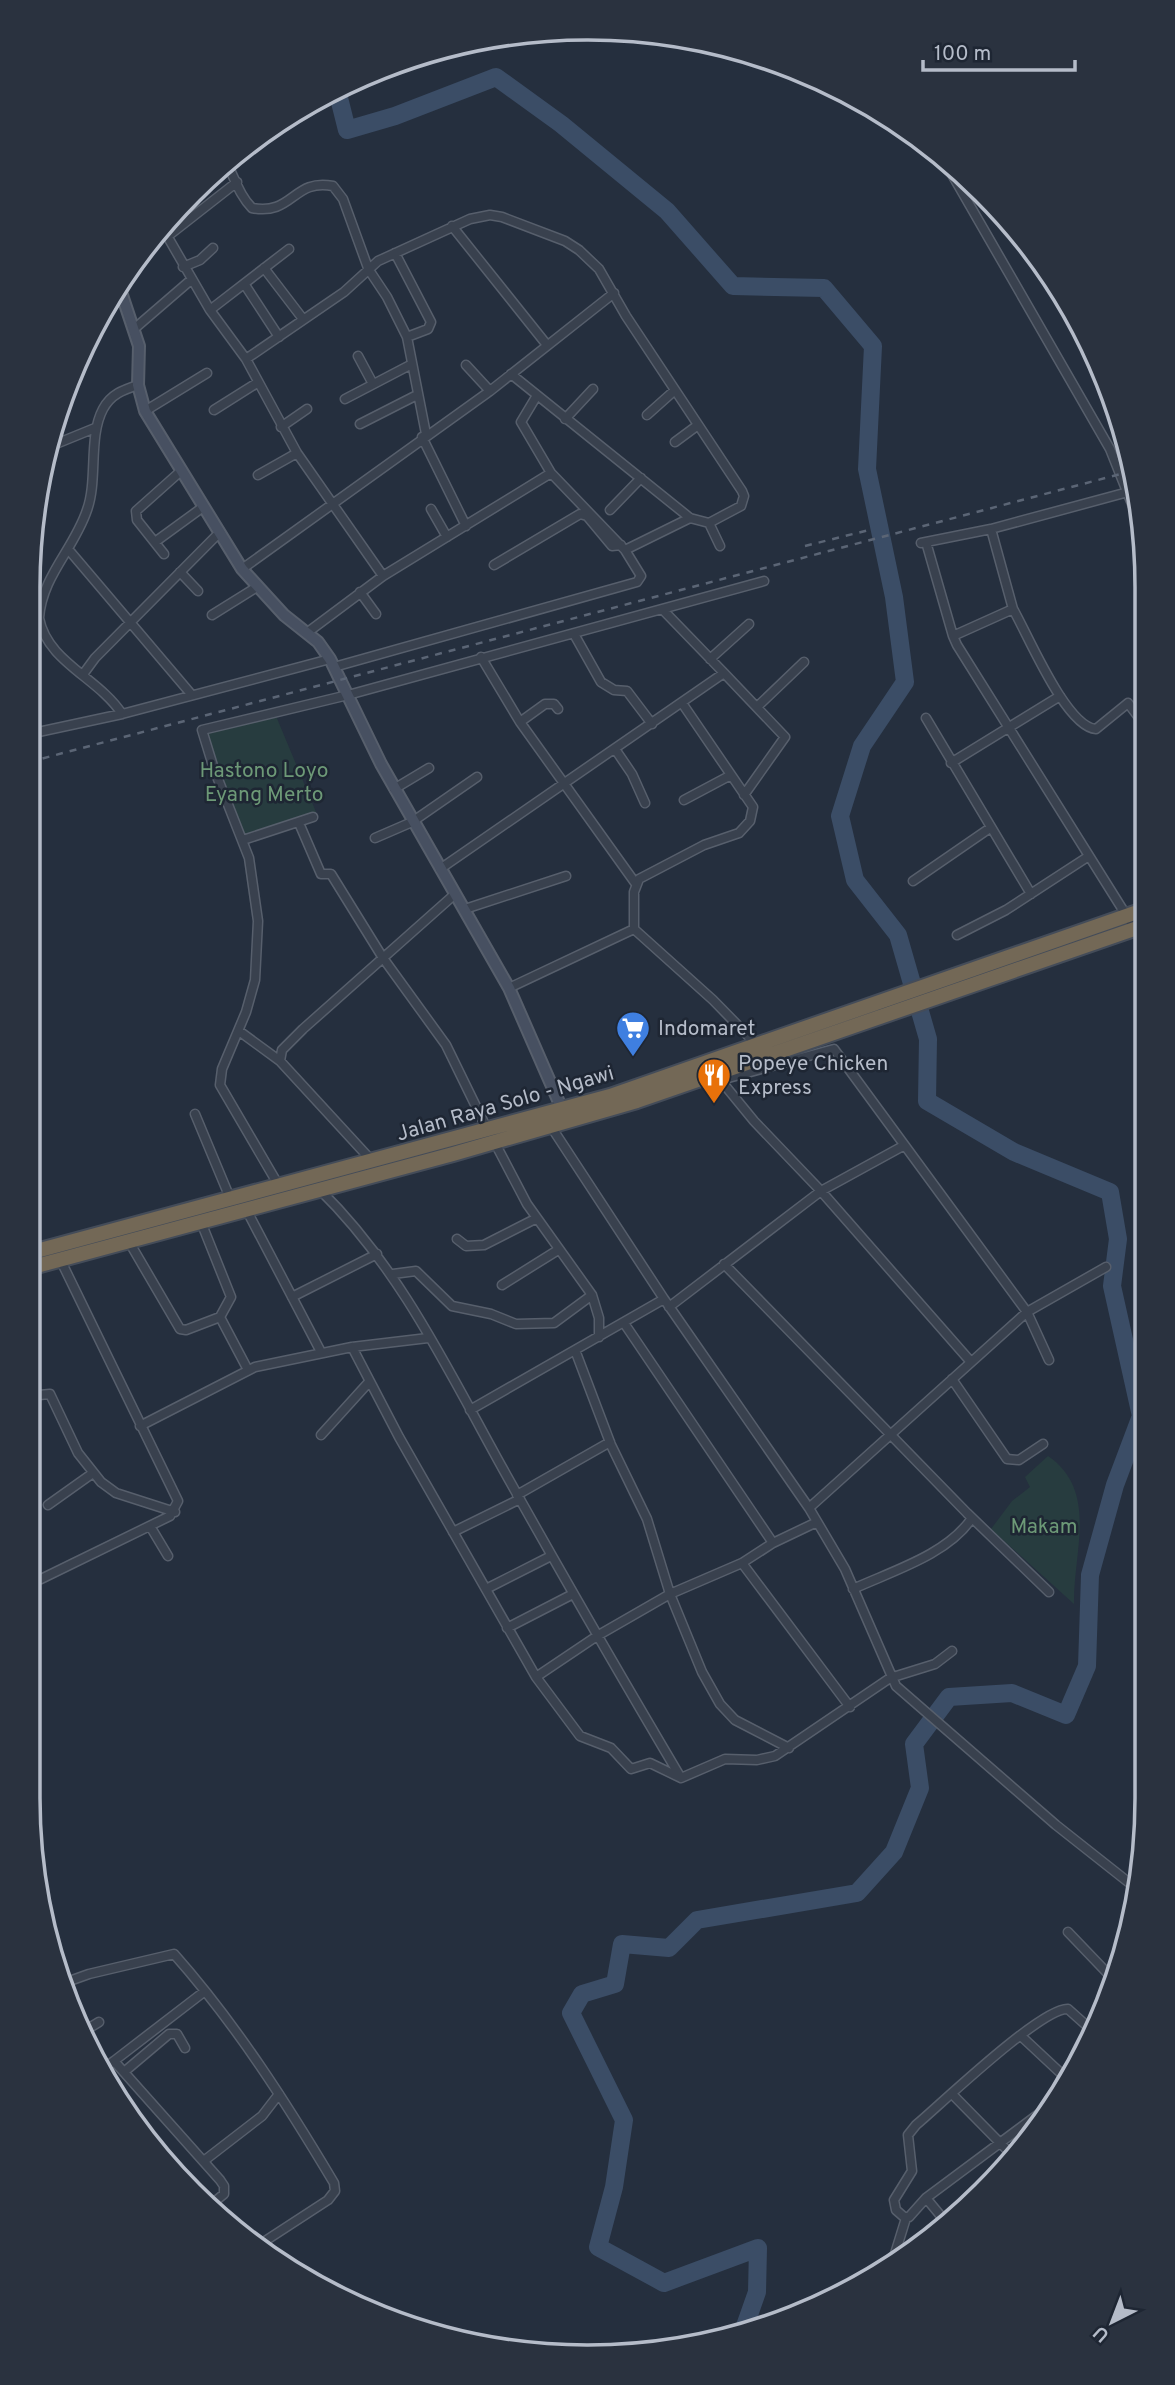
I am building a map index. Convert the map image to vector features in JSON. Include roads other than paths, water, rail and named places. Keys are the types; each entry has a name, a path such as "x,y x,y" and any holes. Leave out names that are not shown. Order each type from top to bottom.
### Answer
{"highway":[{"name":"Jalan Raya Solo - Ngawi","path":"565,1116 891,997 1135,913"},
{"name":"Jalan Raya Solo - Ngawi","path":"40,1265 320,1190 565,1116 719,1077 1065,951 1135,934"},
{"name":"Jalan Raya Solo - Ngawi","path":"40,1250 372,1161 492,1137"}],"street":[{"path":"232,172 241,197 252,208 277,209 315,184 333,186 343,199 368,269 387,297 407,337 424,435 466,526"},
{"path":"169,235 237,182"},
{"path":"959,187 1110,449 1124,483"},
{"path":"246,359 344,292 368,269 453,226 490,215 538,228 579,250 599,269 744,496 736,512 709,523 690,518 536,397 511,374"},
{"path":"453,226 498,287 547,345"},
{"path":"168,236 183,267 246,359 281,427 383,576"},
{"path":"183,267 200,260 213,248"},
{"path":"211,310 289,249"},
{"path":"395,253 431,322 426,330 407,337"},
{"path":"264,268 303,319"},
{"path":"134,329 191,279"},
{"path":"245,285 279,337"},
{"path":"242,569 424,435 490,391 614,293"},
{"path":"123,298 139,346 138,385 145,411 242,569 284,615 307,632 332,663 394,789 509,988 565,1116"},
{"path":"358,356 373,384"},
{"path":"345,398 412,364"},
{"path":"466,365 490,391"},
{"path":"145,411 207,373"},
{"path":"214,410 257,383"},
{"path":"40,611 42,596 50,576 68,549 88,508 96,452 95,428 114,395 138,385"},
{"path":"565,419 593,389"},
{"path":"647,415 675,390"},
{"path":"360,424 417,395"},
{"path":"40,732 332,663 637,582 640,576 623,547 551,473 521,422 536,397"},
{"path":"281,427 307,408"},
{"path":"675,442 698,425"},
{"path":"60,443 95,428"},
{"path":"258,475 298,453"},
{"path":"164,554 137,520 136,511 182,470"},
{"path":"307,632 383,576 551,473"},
{"path":"610,510 641,478"},
{"path":"1126,493 991,529 924,542 959,651 1135,925"},
{"path":"155,542 202,507"},
{"path":"431,509 447,537"},
{"path":"494,565 580,514 587,516 611,546 623,547 690,518"},
{"path":"709,523 720,547"},
{"path":"991,529 1013,609 1060,696 1078,720 1093,730 1128,703 1135,712"},
{"path":"84,673 130,622 220,532"},
{"path":"68,549 191,694"},
{"path":"180,572 198,591"},
{"path":"279,1186 220,1085 222,1069 239,1031 255,980 258,940 253,874 202,730 348,695 764,581"},
{"path":"212,615 257,587"},
{"path":"360,592 376,614"},
{"path":"953,636 1013,609"},
{"path":"663,610 785,737 744,795"},
{"path":"40,620 54,651 113,699 122,714"},
{"path":"710,659 749,624"},
{"path":"574,634 601,682 614,690 627,691 652,724"},
{"path":"481,657 520,722 636,884 634,929"},
{"path":"757,708 804,662"},
{"path":"440,869 723,673"},
{"path":"951,763 1060,696"},
{"path":"636,884 658,868 704,845 739,833 752,814 752,807 682,703"},
{"path":"520,722 545,704 554,704 558,709"},
{"path":"926,718 1031,894"},
{"path":"615,749 632,774 645,803"},
{"path":"394,789 429,768"},
{"path":"684,800 731,775"},
{"path":"375,838 412,821 477,777"},
{"path":"243,840 313,817"},
{"path":"299,822 321,874 331,874 383,958 446,1045 492,1137 537,1218 592,1295 599,1318 599,1337"},
{"path":"913,881 990,828"},
{"path":"957,935 1031,894 1089,856"},
{"path":"465,909 566,876"},
{"path":"279,1061 286,1046 455,894"},
{"path":"509,988 634,929"},
{"path":"634,929 713,1000 757,1045"},
{"path":"239,1031 279,1061 372,1161"},
{"path":"971,1362 821,1191 754,1121 719,1077 832,1048 1027,1312 1049,1360"},
{"path":"195,1114 230,1198"},
{"path":"548,1121 667,1303 809,1508 838,1556 890,1678 901,1693 1128,1881"},
{"path":"470,1409 624,1323 667,1303 821,1191 903,1146"},
{"path":"320,1190 393,1275 551,1556 681,1778"},
{"path":"246,1209 321,1352"},
{"path":"457,1239 473,1247 484,1245 537,1218"},
{"path":"128,1240 180,1329 186,1330 220,1317 231,1297 201,1222"},
{"path":"502,1285 558,1250"},
{"path":"292,1297 377,1254"},
{"path":"41,1579 175,1512 178,1501 60,1259"},
{"path":"724,1264 972,1518 1049,1592"},
{"path":"809,1508 1027,1312 1106,1267"},
{"path":"393,1275 416,1271 452,1306 491,1314 516,1324 554,1324 592,1295"},
{"path":"220,1317 248,1370"},
{"path":"624,1323 773,1543"},
{"path":"140,1426 248,1370 321,1352 428,1338"},
{"path":"352,1347 369,1382 536,1677 583,1738 611,1748 631,1769 650,1763 681,1778 725,1759 765,1759 789,1748 890,1678 934,1664 952,1651"},
{"path":"575,1350 610,1442 647,1519 670,1594 702,1672 729,1715 789,1748"},
{"path":"952,1380 1007,1459 1019,1460 1043,1444"},
{"path":"321,1435 369,1382"},
{"path":"40,1395 50,1394 68,1436 93,1473 116,1493 175,1512"},
{"path":"453,1532 610,1442"},
{"path":"48,1504 93,1473"},
{"path":"853,1589 926,1554 959,1533 972,1518"},
{"path":"536,1677 597,1636 670,1594 742,1563 773,1543 817,1522"},
{"path":"149,1526 168,1556"},
{"path":"486,1589 551,1556"},
{"path":"742,1563 850,1707"},
{"path":"507,1628 573,1594"},
{"path":"1068,1932 1106,1972"},
{"path":"72,1980 174,1954 205,1991 279,2094 334,2183 335,2191 328,2200 266,2241"},
{"path":"110,2064 205,1991"},
{"path":"906,2218 900,2215 893,2203 912,2171 908,2135 916,2124 1021,2036 1063,2008 1070,2010 1085,2024"},
{"path":"91,2027 99,2022"},
{"path":"124,2073 173,2033 185,2048"},
{"path":"1021,2036 1060,2073"},
{"path":"114,2061 205,2160 225,2190 218,2201"},
{"path":"205,2160 262,2116 279,2094"},
{"path":"952,2094 1006,2149"},
{"path":"896,2250 906,2218 926,2198 1002,2145 1027,2124"},
{"path":"926,2198 940,2215"}],"waterway":[{"path":"340,100 347,130 395,116 496,77 561,124 667,211 733,286 824,288 873,346 867,469 894,597 905,682 862,746 840,816 855,880 898,935 928,1039 927,1101 1014,1152 1110,1192 1118,1239 1112,1286 1135,1389"},
{"path":"747,2321 757,2292 758,2248 664,2283 598,2247 614,2187 624,2120 571,2013 582,1994 615,1984 622,1944 669,1948 697,1920 857,1893 894,1852 920,1788 914,1744 949,1697 1012,1693 1066,1715 1087,1666 1090,1575 1115,1485 1135,1432"}],"railway":[{"path":"40,759 1122,474"},
{"path":"805,546 869,530"}],"place":[{"name":"Indomaret","path":"633,1058"},
{"name":"Popeye Chicken Express","path":"714,1105"}],"park label":[{"name":"Hastono Loyo Eyang Merto","path":"264,782"},
{"name":"Makam","path":"1044,1526"}]}
